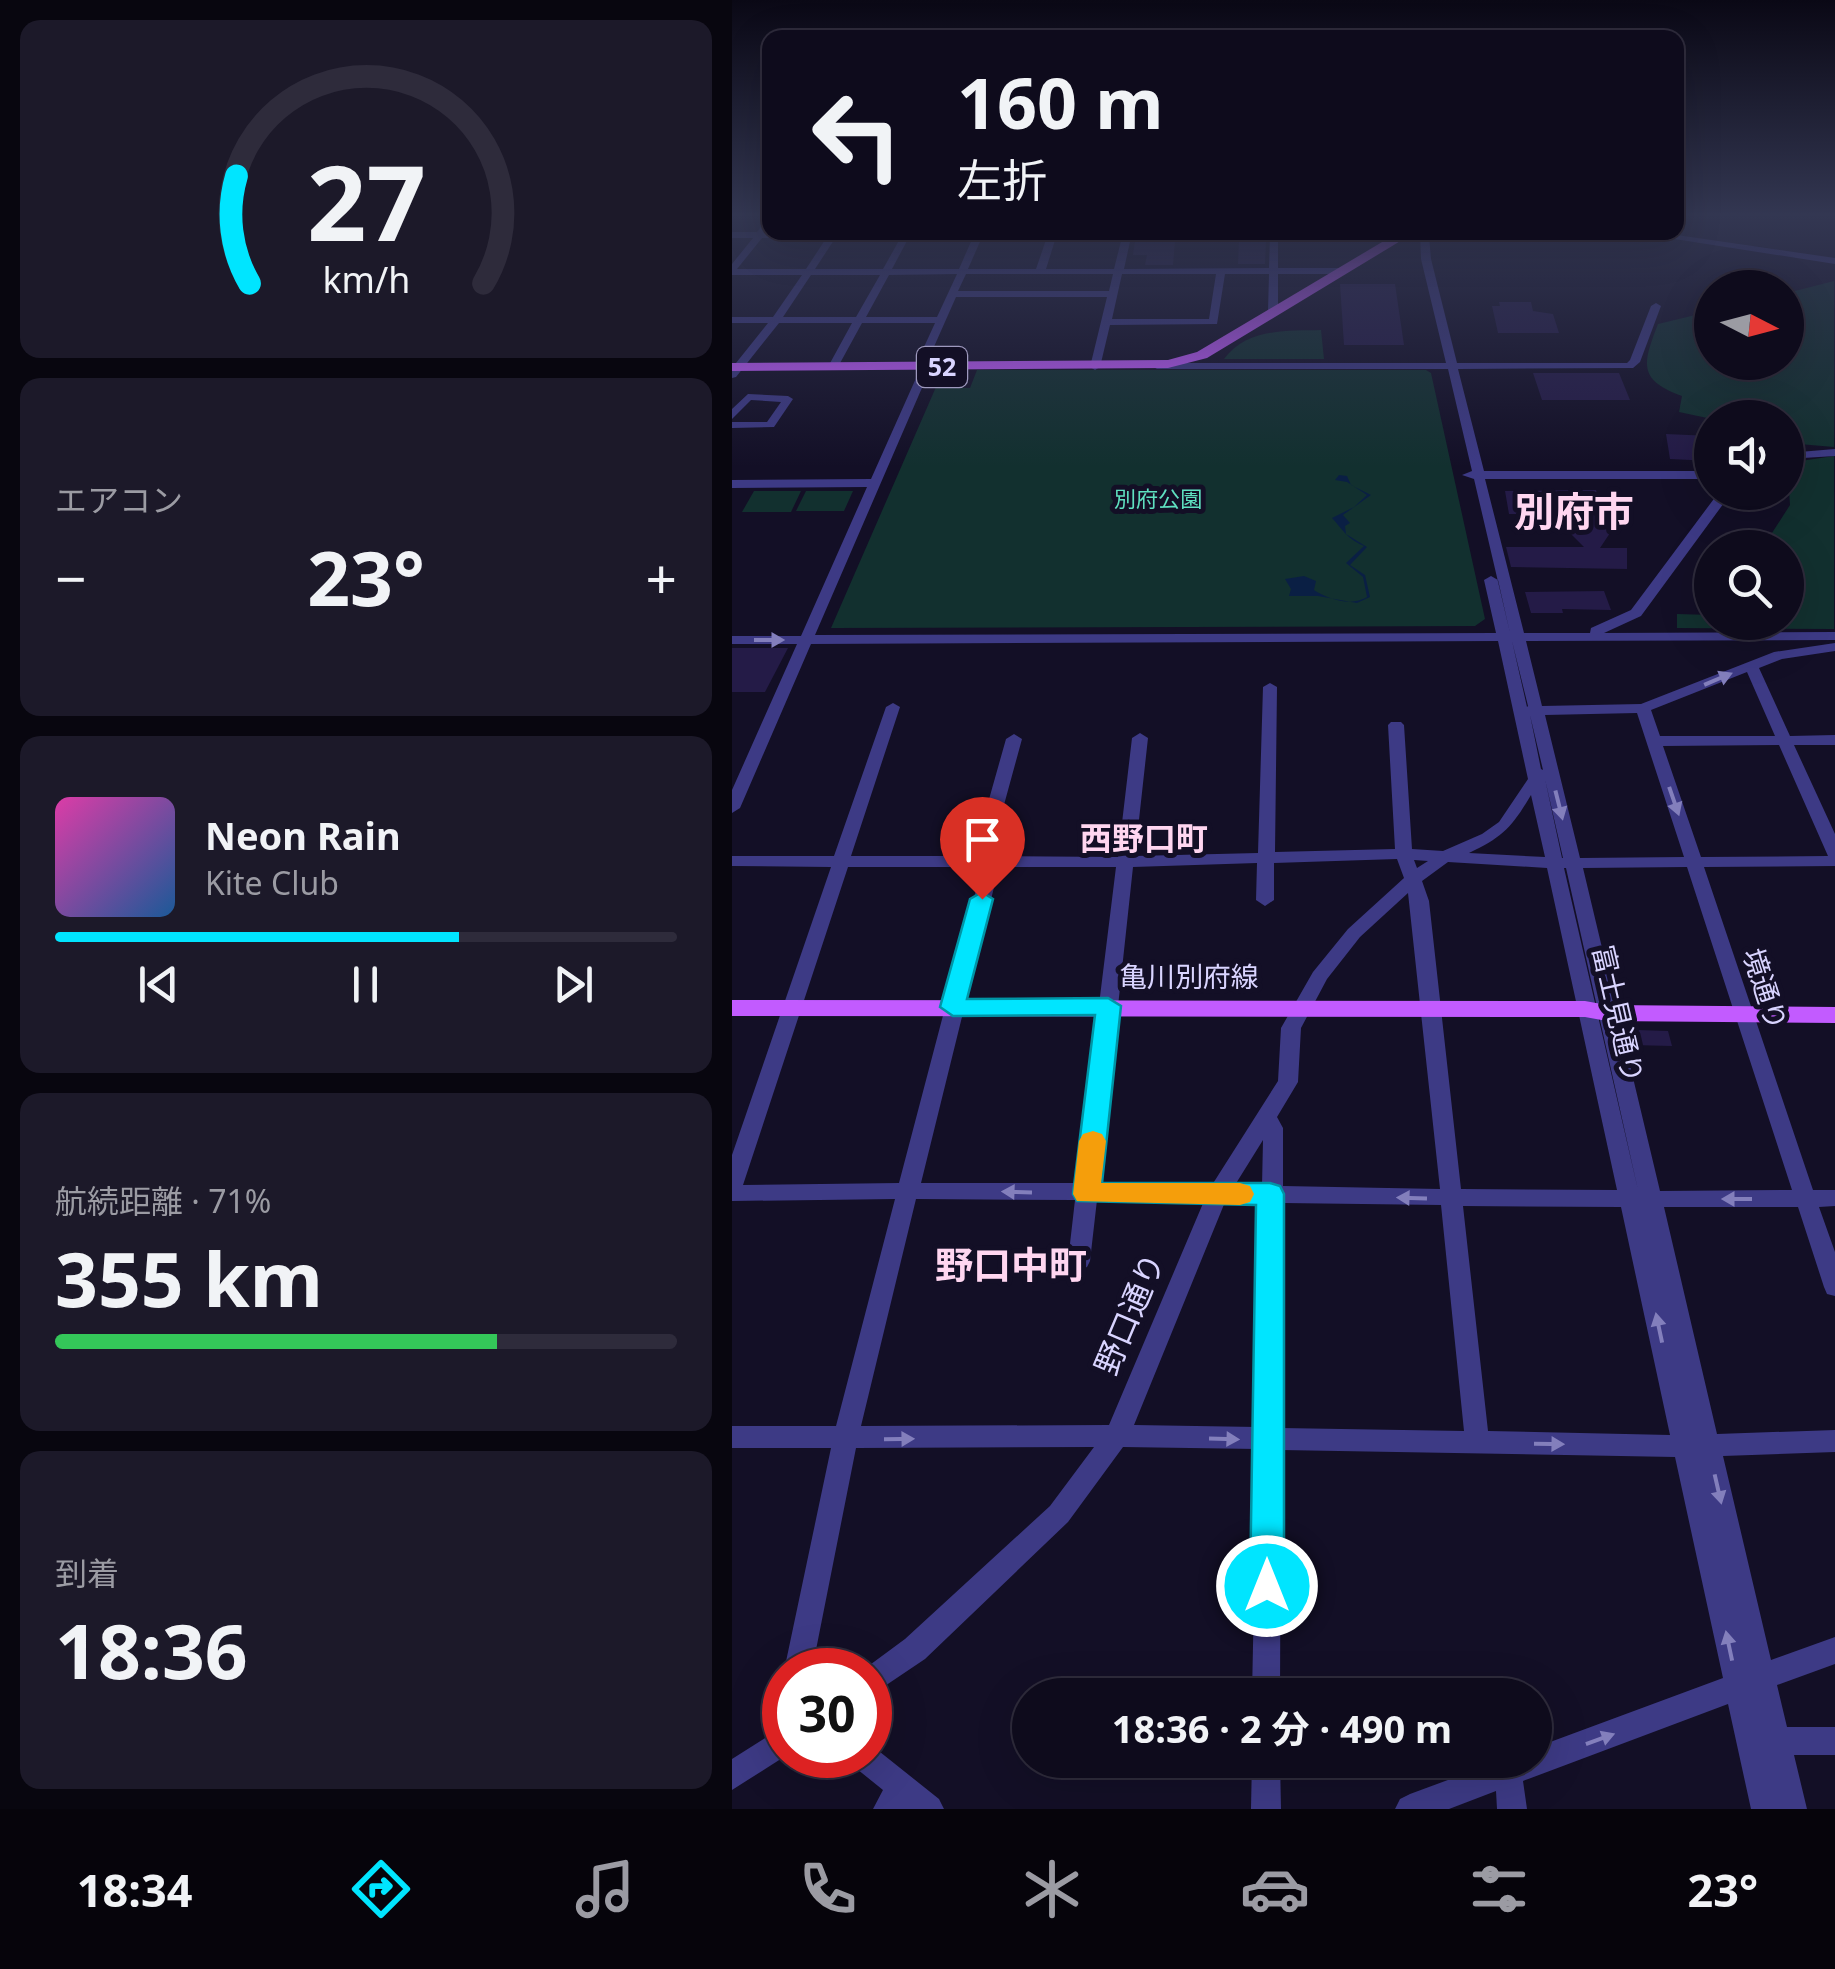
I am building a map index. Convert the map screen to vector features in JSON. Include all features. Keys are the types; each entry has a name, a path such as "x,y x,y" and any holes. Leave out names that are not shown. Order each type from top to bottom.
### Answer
{"main road":[{"name":"52","path":"735,370 1151,366 1207,352 1296,297"},
{"name":"亀川別府線","path":"732,1008 1742,1008 1834,1003"},
{"name":"亀川別府線","path":"1742,1008 1834,1015"}],"street":[{"path":"735,370 791,297"},
{"path":"834,365 872,297"},
{"path":"732,808 926,367 924,358 951,297"},
{"path":"1096,367 1113,297"},
{"path":"1107,322 1214,322 1217,297"},
{"path":"1273,297 1273,311"},
{"path":"1434,297 1599,1007"},
{"path":"1151,366 1629,366 1635,362 1656,306"},
{"path":"732,320 941,320"},
{"path":"1207,352 1200,360 1220,366"},
{"path":"732,416 748,397 788,398 770,425 732,425"},
{"path":"1804,455 1834,452"},
{"path":"1475,475 1694,478"},
{"path":"732,484 876,483"},
{"path":"1571,636 1602,629 1636,614 1713,510"},
{"path":"732,640 1834,636"},
{"path":"1528,711 1642,708 1778,655 1834,647"},
{"path":"732,861 842,858 1126,862 1404,854 1564,863 1834,857 1750,665"},
{"path":"1266,900 1270,686"},
{"path":"893,707 732,1190 906,1189 1452,1199 1834,1198"},
{"name":"境通り","path":"1642,708 1834,1287"},
{"path":"1396,725 1404,854 1420,901 1428,1009 1476,1443"},
{"path":"1078,1261 1140,738"},
{"path":"802,1648 845,1439 953,1007 1014,739"},
{"path":"1654,741 1834,740"},
{"name":"野口通り","path":"892,1666 1059,1514 1117,1436 1218,1194 1288,1082 1291,1028 1342,947 1412,879 1444,857 1488,838 1506,825 1543,772"},
{"name":"富士見通り","path":"1599,1007 1616,1054 1640,1199"},
{"name":"富士見通り","path":"1599,1007 1750,1684 1766,1809"},
{"path":"1266,1678 1273,1128 1267,1118"},
{"path":"732,1437 1117,1436 1696,1444 1834,1441"},
{"path":"1552,1756 1834,1650"},
{"name":"富士見通り","path":"1750,1684 1776,1741 1792,1809"},
{"path":"1776,1741 1834,1740"},
{"path":"732,1776 762,1755"},
{"path":"879,1778 894,1799 929,1809"},
{"path":"1266,1778 1266,1809"},
{"path":"1410,1809 1492,1778"},
{"path":"1509,1778 1512,1809"}],"green space":[{"path":"1804,297 1834,297 1834,447 1804,444 1804,400 1694,400 1694,415 1679,412 1682,396 1657,383 1648,369 1649,349 1658,324 1694,315 1694,380 1804,380"},
{"path":"1321,330 1324,359 1224,359 1256,336"},
{"name":"別府公園","path":"977,370 1426,370 1431,373 1485,619 1475,626 831,628 936,387 970,388"},
{"path":"1834,456 1834,629 1804,629 1804,530 1774,530 1787,510 1804,510 1804,460"},
{"path":"754,491 801,491 791,512 742,512"},
{"path":"806,491 853,491 844,511 796,511"},
{"path":"1677,614 1694,614 1694,628 1677,628"}],"water":[{"path":"1339,475 1347,476 1351,484 1335,480"},
{"path":"1354,486 1371,495 1343,515 1350,523 1345,526 1346,534 1367,547 1350,565 1365,575 1370,597 1357,603 1349,602 1367,597 1363,577 1346,563 1364,546 1345,534 1332,518 1367,495"},
{"path":"1304,576 1316,581 1314,590 1331,598 1289,596 1291,589 1285,579"}],"building":[{"path":"1341,297 1397,297 1404,345 1344,345"},
{"path":"1499,302 1531,302 1533,311 1553,314 1559,333 1498,333 1492,306 1500,306"},
{"path":"1533,373 1619,373 1630,400 1542,400"},
{"path":"1666,434 1694,435 1694,460 1670,459"},
{"path":"1596,490 1610,533 1600,548 1627,548 1627,569 1511,567 1506,547 1584,547 1569,532 1563,514 1509,514 1505,491"},
{"path":"1604,591 1611,610 1562,609 1563,613 1531,613 1525,592"},
{"path":"732,648 788,648 765,692 732,692"},
{"path":"1637,1030 1668,1031 1672,1046 1631,1045 1630,1037"}],"slow traffic":[{"path":"1093,1141 1086,1194 1240,1194"}],"district":[{"name":"別府市","path":"1574,512"},
{"name":"西野口町","path":"1144,839"},
{"name":"野口中町","path":"1011,1266"}],"route":[{"path":"982,899 953,1007 1108,1006 1086,1194 1270,1194 1267,1586"}]}
